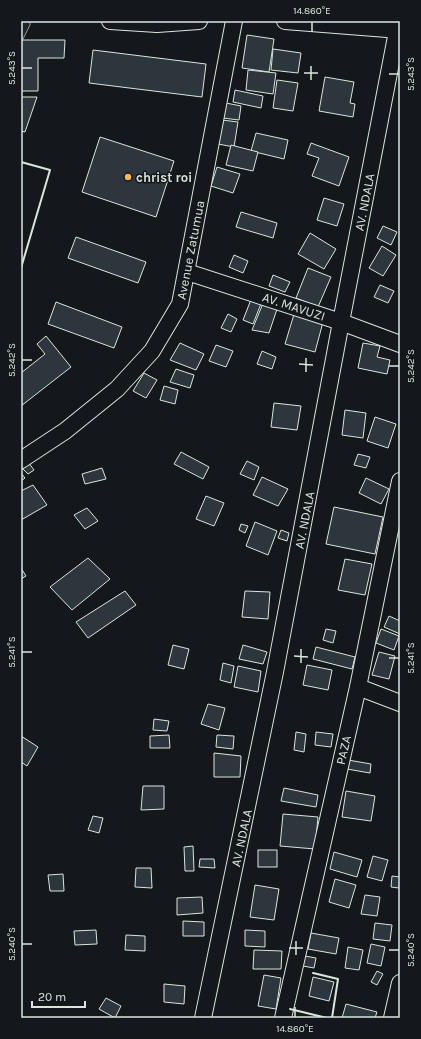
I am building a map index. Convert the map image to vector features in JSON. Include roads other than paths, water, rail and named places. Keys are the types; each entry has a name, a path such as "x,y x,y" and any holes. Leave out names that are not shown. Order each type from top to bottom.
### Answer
{"street":[{"path":"110,21 157,24 199,21"},
{"name":"Avenue Zatumua","path":"21,460 65,431 117,389 152,351 180,304 234,21"},
{"path":"285,21 398,27"},
{"name":"AV. NDALA","path":"203,1018 275,672 398,27"},
{"name":"AV. MAVUZI","path":"187,272 341,322 400,344"},
{"name":"PAZA","path":"283,1018 358,687 400,481"},
{"path":"358,687 400,703"},
{"path":"392,1018 400,983"}],"place":[{"name":"christ roi","path":"128,177"}]}
